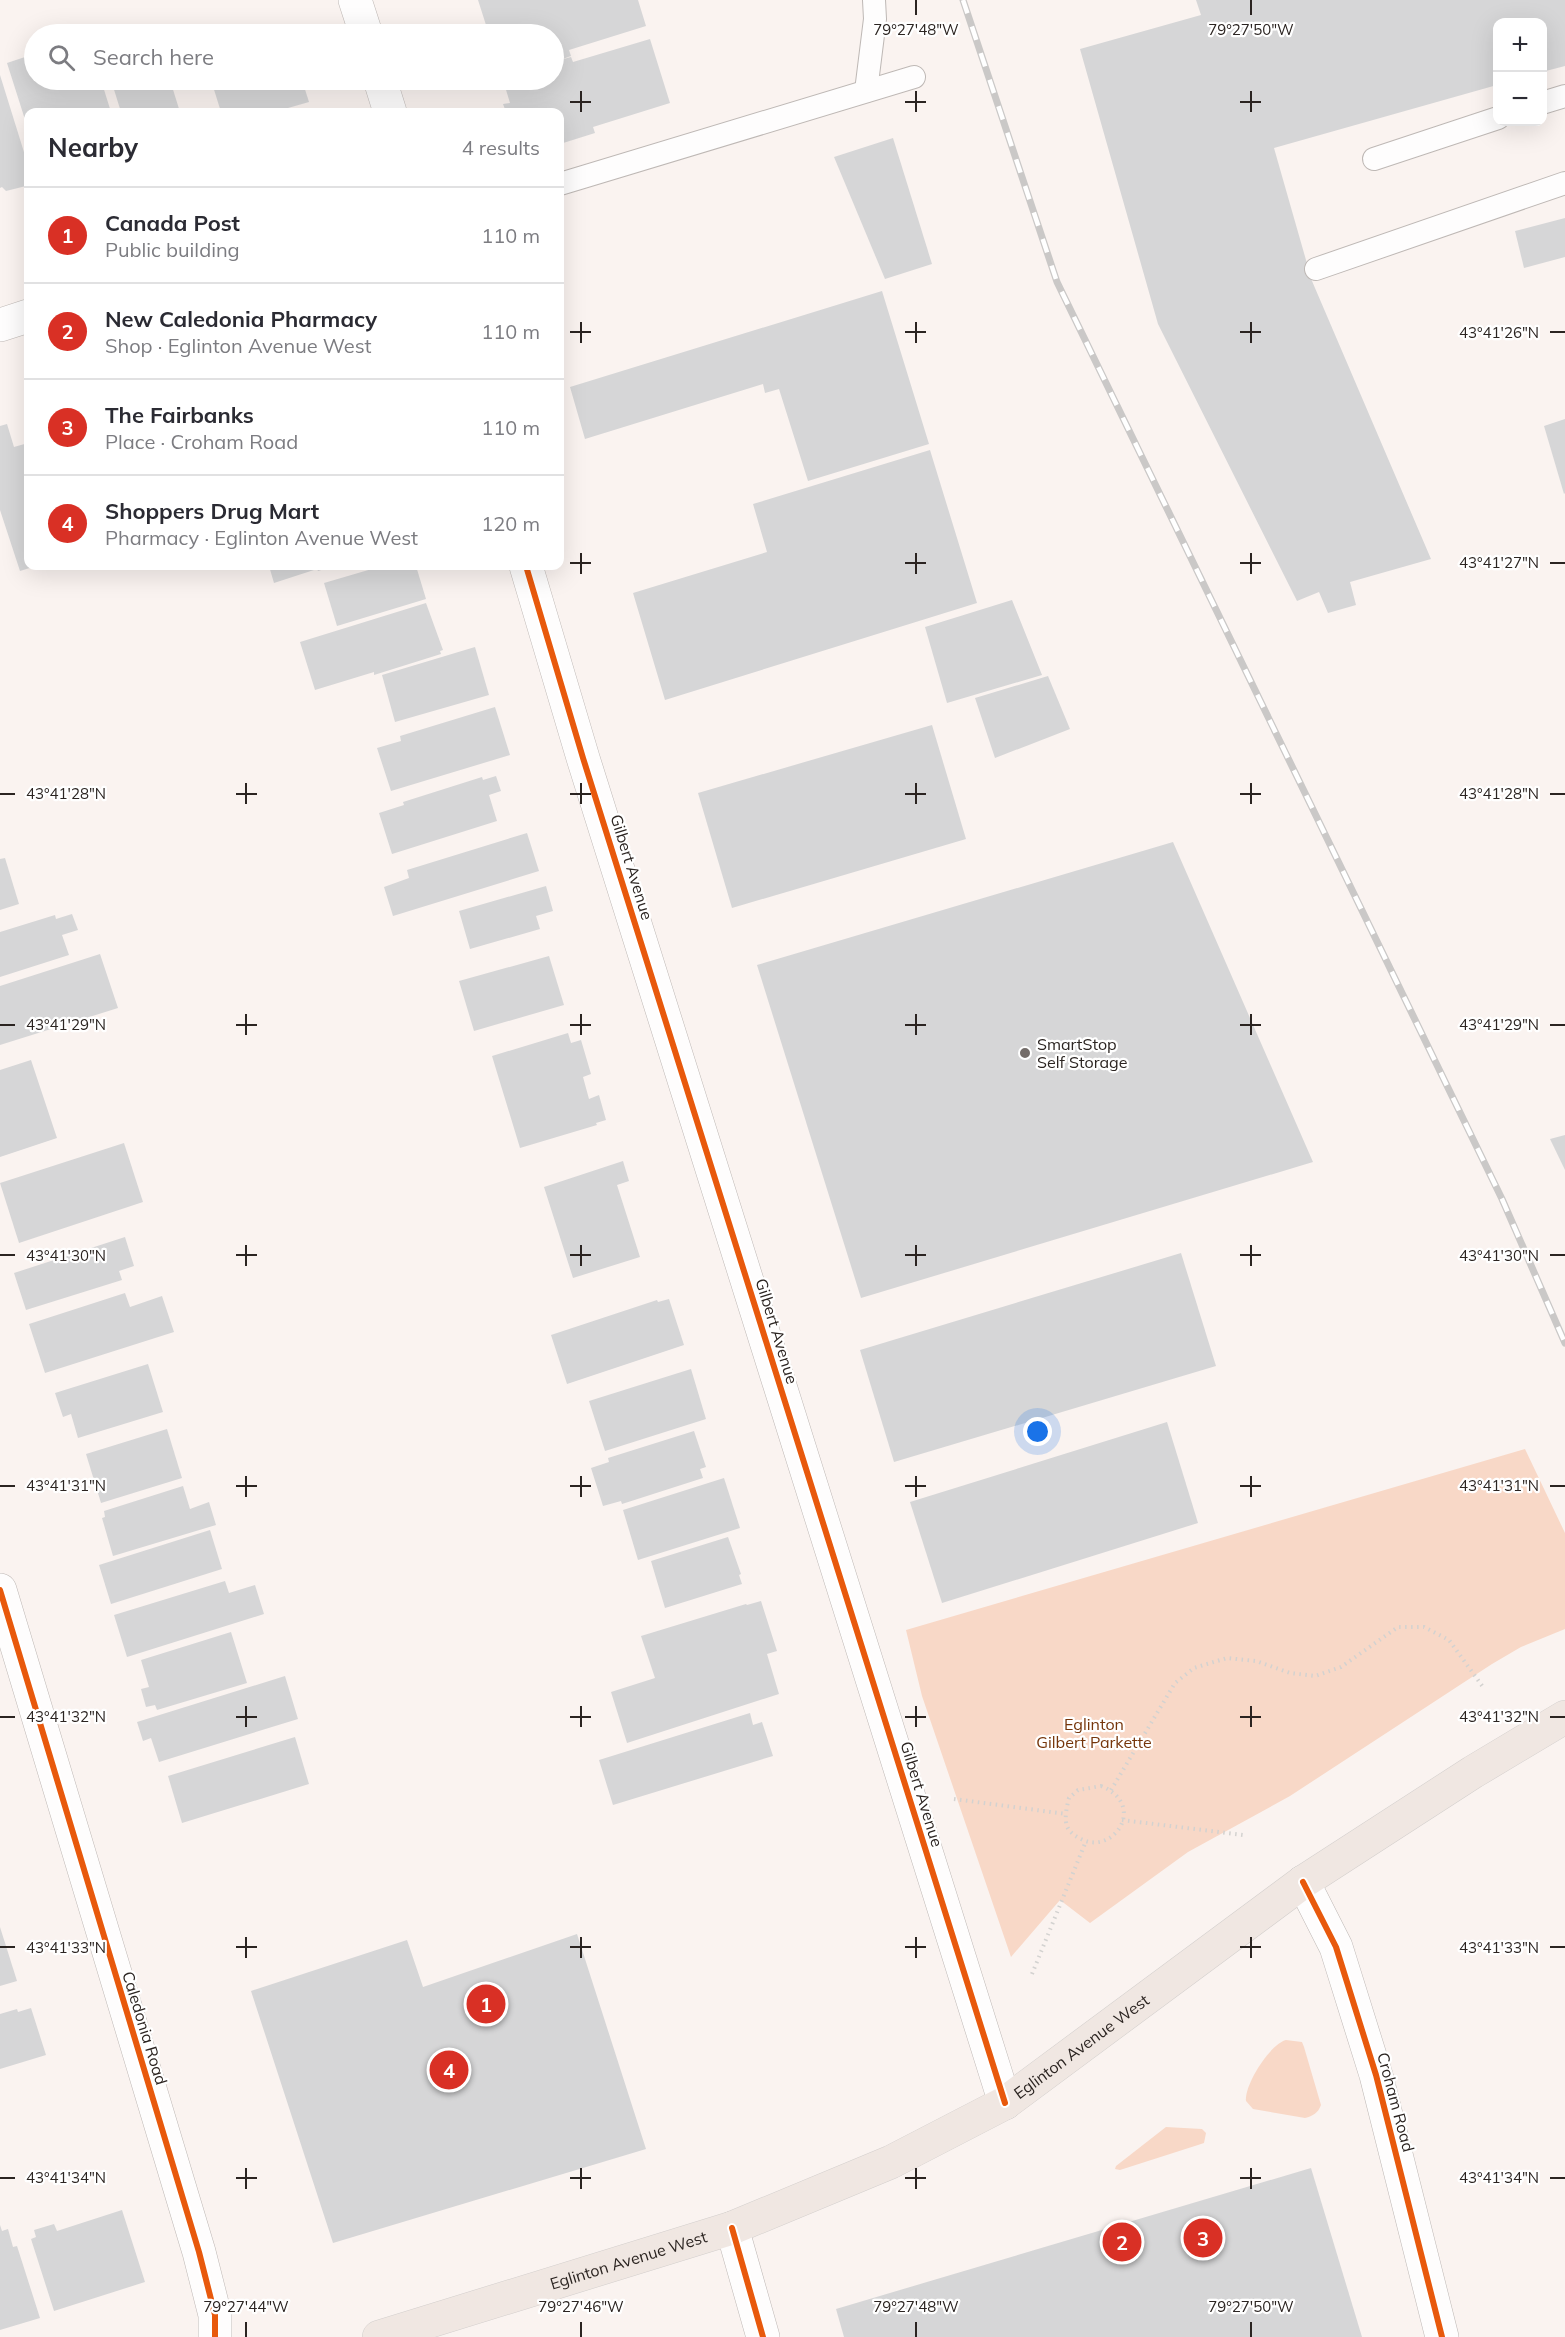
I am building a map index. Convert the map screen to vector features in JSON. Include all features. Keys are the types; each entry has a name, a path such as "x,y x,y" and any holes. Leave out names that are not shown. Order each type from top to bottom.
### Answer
{"main road":[{"name":"Eglinton Avenue West","path":"379,2337 732,2228 891,2162 1005,2103 1303,1882 1560,1719"}],"street":[{"path":"355,0 363,24"},
{"path":"383,90 389,108"},
{"path":"0,325 24,317"},
{"name":"Gilbert Avenue","path":"527,570 587,769 1005,2103"},
{"name":"Caledonia Road","path":"0,1590 199,2252 215,2316 215,2337"},
{"name":"Croham Road","path":"1303,1882 1336,1947 1376,2075 1442,2337"},
{"path":"732,2228 763,2337"}],"lane":[{"path":"866,91 875,19 874,0"},
{"path":"564,183 914,77"},
{"path":"1547,101 1565,96"},
{"path":"1374,159 1493,119"},
{"path":"1316,269 1565,183"}],"path":[{"path":"1112,1790 1175,1683 1194,1668 1227,1658 1256,1661 1290,1672 1315,1676 1341,1667 1398,1627 1424,1627 1449,1640 1483,1688"},
{"path":"1101,1785 1112,1790 1125,1806 1116,1834 1107,1840 1086,1841 1067,1829 1066,1814 1069,1798 1078,1791 1101,1785"},
{"path":"950,1798 1066,1814"},
{"path":"1122,1820 1243,1834"},
{"path":"1032,1974 1086,1841"}],"green space":[{"name":"Eglinton Gilbert Parkette","path":"1525,1449 1565,1533 1565,1629 1521,1647 1492,1664 1290,1796 1188,1852 1090,1923 1060,1900 1011,1957 922,1696 906,1630"},
{"path":"1286,2040 1302,2042 1321,2105 1315,2114 1305,2118 1253,2109 1246,2101 1249,2085 1259,2066 1273,2049"},
{"path":"1166,2127 1202,2129 1206,2133 1204,2143 1120,2170 1115,2169 1116,2166"}],"building":[{"path":"478,0 638,0 646,26 569,50 571,56 564,59 564,24 486,24"},
{"path":"1196,0 1565,0 1565,66 1547,71 1547,18 1493,18 1493,86 1274,148 1312,281 1431,559 1350,582 1356,605 1328,613 1319,592 1297,601 1158,324 1080,49 1201,15"},
{"path":"650,39 670,103 593,127 595,133 564,143 564,108 504,108 503,104 510,103 506,90 564,90 564,59 571,57 573,62"},
{"path":"24,57 24,90 104,90 110,108 24,108 24,116 7,63"},
{"path":"0,75 24,152 24,186 6,191 0,188"},
{"path":"114,90 173,90 179,108 120,108"},
{"path":"214,90 305,90 309,102 288,108 220,108"},
{"path":"893,138 932,264 885,279 834,157"},
{"path":"1565,218 1565,257 1524,268 1515,231"},
{"path":"882,291 929,444 808,481 779,389 765,393 763,384 585,439 570,387"},
{"path":"1565,419 1565,493 1564,494 1544,426"},
{"path":"7,424 14,447 24,444 24,570 20,571 0,510 0,426"},
{"path":"930,450 977,603 665,700 633,593 767,552 753,504"},
{"path":"270,570 314,570 274,583"},
{"path":"368,570 417,570 426,599 337,626 324,583"},
{"path":"1012,600 1042,675 947,703 925,627"},
{"path":"426,603 443,650 440,651 441,654 315,690 300,642"},
{"path":"475,647 489,695 395,722 382,675"},
{"path":"1048,676 1070,729 995,758 975,698"},
{"path":"495,707 510,755 391,791 377,748 401,741 400,736"},
{"path":"932,725 966,839 732,908 698,793"},
{"path":"496,776 501,791 489,795 497,821 392,854 379,813 404,805 403,802 482,777 483,780"},
{"path":"527,833 539,871 393,916 384,887 409,878 407,870"},
{"name":"SmartStop Self Storage","path":"1173,842 1313,1162 861,1298 757,965"},
{"path":"5,858 19,904 0,910 0,859"},
{"path":"546,886 553,911 536,916 540,929 470,949 459,911"},
{"path":"72,914 78,930 62,935 69,955 0,977 0,932 55,915 56,919"},
{"path":"100,954 118,1008 0,1045 0,986"},
{"path":"549,956 564,1005 474,1031 459,981"},
{"path":"568,1033 571,1043 581,1040 591,1074 583,1077 589,1099 599,1095 606,1120 596,1123 597,1125 520,1148 492,1056"},
{"path":"31,1060 57,1138 0,1157 0,1070"},
{"path":"1565,1135 1565,1170 1550,1139"},
{"path":"124,1143 143,1202 19,1243 0,1183"},
{"path":"623,1161 629,1181 617,1185 640,1257 573,1278 544,1187"},
{"path":"125,1237 134,1266 119,1271 122,1280 26,1310 14,1273"},
{"path":"1181,1253 1216,1366 894,1462 860,1350"},
{"path":"125,1293 130,1307 162,1296 174,1332 45,1373 29,1324"},
{"path":"669,1299 684,1345 567,1384 551,1335 657,1300 658,1302"},
{"path":"148,1364 163,1412 78,1438 71,1414 63,1417 55,1393"},
{"path":"691,1369 706,1419 605,1451 589,1401"},
{"path":"1167,1422 1198,1523 942,1603 910,1502"},
{"path":"167,1429 182,1478 101,1503 86,1454"},
{"path":"694,1431 706,1467 700,1469 703,1478 622,1504 621,1501 603,1506 591,1468 609,1462 608,1458"},
{"path":"724,1478 740,1528 638,1560 623,1510"},
{"path":"183,1486 190,1509 209,1502 216,1525 113,1556 102,1518 105,1517 104,1511"},
{"path":"210,1530 222,1569 111,1604 99,1565"},
{"path":"728,1537 741,1574 739,1575 742,1584 665,1608 651,1561"},
{"path":"225,1581 229,1593 255,1585 264,1614 127,1657 114,1615"},
{"path":"761,1601 777,1651 767,1654 779,1694 627,1743 611,1692 655,1678 641,1636"},
{"path":"231,1632 247,1683 157,1710 155,1705 146,1707 141,1689 149,1687 141,1660"},
{"path":"285,1676 298,1719 159,1762 151,1738 143,1741 137,1722"},
{"path":"750,1713 753,1725 762,1722 773,1756 613,1805 599,1760"},
{"path":"295,1737 309,1784 182,1823 168,1776"},
{"path":"0,1927 17,1981 0,1986"},
{"path":"577,1934 646,2149 333,2243 251,1991 407,1940 423,1987"},
{"path":"31,2008 46,2055 0,2069 0,2014"},
{"path":"1311,2168 1362,2337 844,2337 836,2309"},
{"path":"122,2210 145,2282 54,2311 31,2239 36,2237 34,2230 54,2224 57,2231"},
{"path":"0,2225 2,2231 8,2229 13,2247 17,2246 40,2318 0,2330"}],"railway":[{"path":"963,0 1057,282 1502,1199 1565,1343"}],"cycle path":[{"path":"527,570 583,758 1005,2103"},
{"path":"0,1590 199,2252 215,2315 215,2337"},
{"path":"1303,1882 1336,1947 1376,2075 1442,2337"},
{"path":"732,2228 763,2337"}],"place":[{"name":"SmartStop Self Storage","path":"1025,1053"},
{"name":"Canada Post","path":"486,2004"},
{"name":"Shoppers Drug Mart","path":"449,2070"},
{"name":"The Fairbanks","path":"1203,2238"},
{"name":"New Caledonia Pharmacy","path":"1122,2242"}]}
